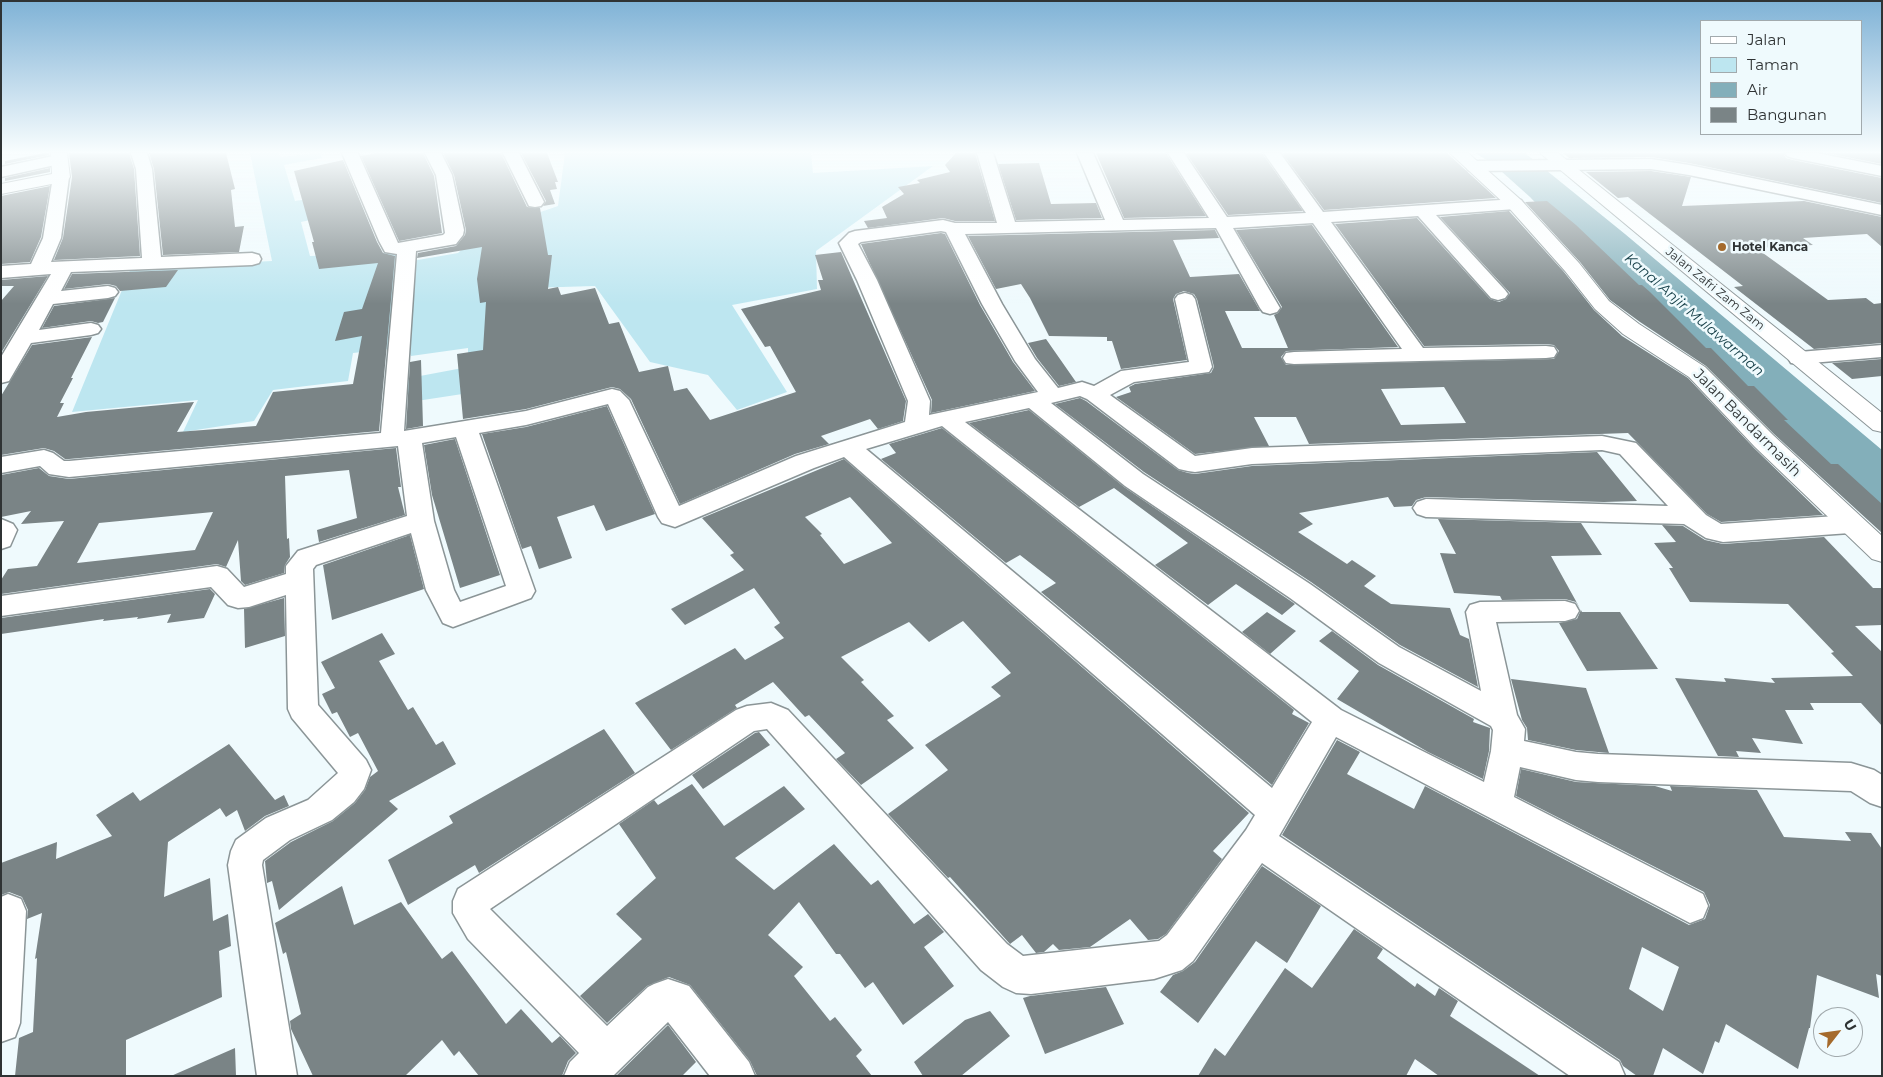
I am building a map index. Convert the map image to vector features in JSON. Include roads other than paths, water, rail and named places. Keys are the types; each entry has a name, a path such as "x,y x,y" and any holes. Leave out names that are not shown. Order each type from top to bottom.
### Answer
{"street":[{"path":"38,270 52,238 55,203"},
{"path":"147,203 152,263"},
{"path":"372,203 392,248 449,240 454,235 455,230 450,203"},
{"path":"1000,203 1007,228"},
{"path":"1107,203 1116,225"},
{"path":"1209,203 1270,308"},
{"path":"1308,203 1417,355"},
{"name":"Jalan Zafri Zam Zam","path":"1610,203 1882,426"},
{"path":"1851,203 1880,209"},
{"path":"916,426 919,401 867,280 848,243 854,237 943,225 954,229 1221,222 1318,218 1515,204"},
{"name":"Jalan Bandarmasih","path":"1515,204 1572,267 1602,305 1631,329 1697,372 1850,524 1882,552"},
{"path":"1423,211 1498,294"},
{"path":"954,229 992,304 1021,353 1043,398 1140,485 1284,580 1389,655 1502,717"},
{"path":"407,247 400,438 440,590 453,616 521,591 465,428"},
{"path":"1,272 64,267 252,259"},
{"path":"1,376 64,267"},
{"path":"46,299 108,292"},
{"path":"1096,394 1130,376 1201,367 1185,299"},
{"path":"23,338 91,329"},
{"path":"1799,358 1882,351"},
{"path":"1294,358 1546,352"},
{"path":"1,464 44,458 58,468 69,469 400,438 526,418 608,397 616,397 671,517 675,518 805,462 848,447 916,426 1085,389 1096,394 1188,463 1195,464 1261,456 1616,444 1628,448 1692,515 1707,528 1723,533 1850,524"},
{"path":"947,419 1330,719 1690,906"},
{"path":"848,447 1266,826 1605,1076"},
{"path":"1426,508 1692,515"},
{"path":"277,1076 245,865 248,850 278,829 320,810 342,792 353,779 355,770 303,709 299,566 307,558 421,521"},
{"path":"1,528 4,530 1,540"},
{"path":"1,606 217,576 238,598 249,597 300,580"},
{"path":"1496,804 1507,751 1509,729 1502,717 1480,612 1565,611"},
{"path":"734,1076 675,1000 668,998 662,1001 595,1065 470,914 471,901 747,719 771,716 777,719 994,957 1016,974 1031,975 1112,966 1169,957 1180,948 1266,826 1330,719"},
{"path":"1507,751 1576,766 1598,768 1851,777 1862,780 1882,793"},
{"path":"1,1023 8,911"}],"water":[{"name":"Kanal Anjir Mulawarman","path":"1536,203 1587,203 1882,450 1882,526 1690,344 1600,271"}],"place":[{"name":"Hotel Kanca","path":"1722,247"}]}
